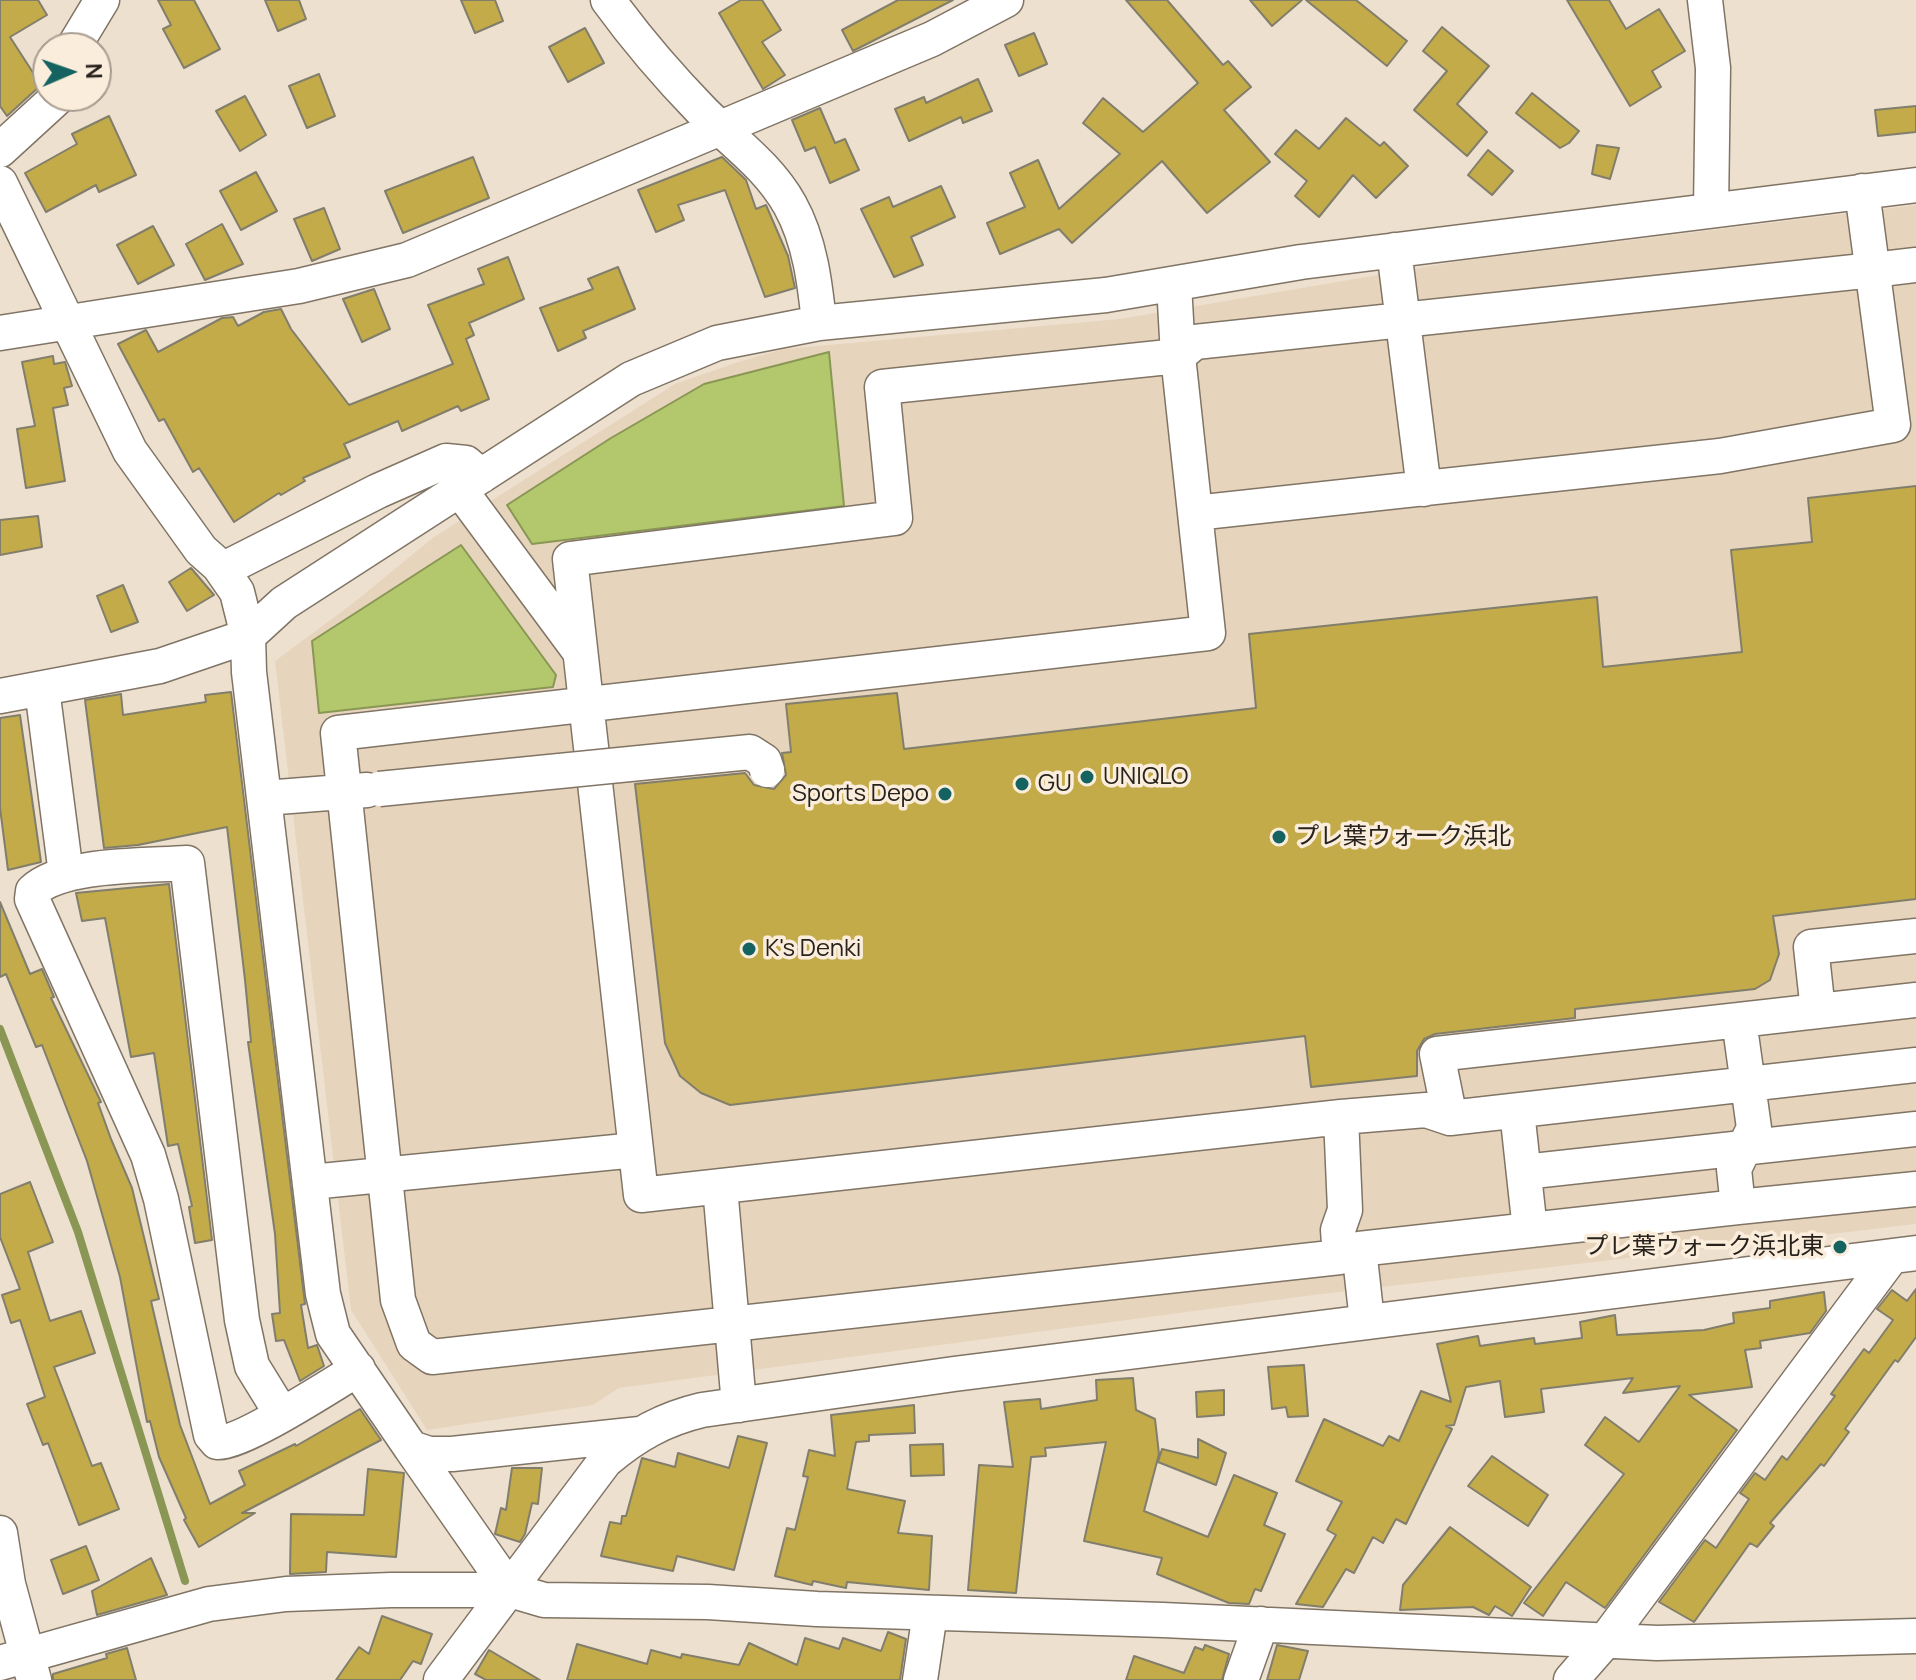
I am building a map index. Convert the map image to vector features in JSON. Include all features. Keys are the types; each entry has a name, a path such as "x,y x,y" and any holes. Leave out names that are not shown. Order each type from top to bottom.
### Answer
{"street":[{"path":"83,32 102,0"},
{"path":"608,0 637,41 721,129 765,168 791,206 814,276 819,323"},
{"path":"1705,0 1713,68 1711,210"},
{"path":"0,333 299,286 407,260 932,39 990,4"},
{"path":"0,150 42,112"},
{"path":"0,183 130,451 201,550 222,570 237,592 248,636 328,1318 333,1334 510,1590"},
{"path":"0,696 160,666 248,636 284,603 631,379 717,343 819,323 1106,295 1394,250 1916,185"},
{"path":"1195,513 1720,456 1905,424 1873,270 1862,191"},
{"path":"1394,250 1424,489"},
{"path":"1916,265 1195,342 1178,356 882,387 895,518 570,559 641,1195 1341,1117 1426,1110 1450,1118 1916,1065"},
{"path":"1174,284 1178,356 1208,633 338,733 398,1300 414,1344 432,1357 1340,1257"},
{"path":"222,570 438,464 466,463 470,483 580,652"},
{"path":"42,689 66,874"},
{"path":"265,798 750,752 764,761 767,770"},
{"path":"281,1413 252,1366 244,1334 187,863 66,874 38,887 32,899 148,1155 161,1199 208,1429 217,1442 230,1442 281,1413 358,1369"},
{"path":"1818,1011 1811,947 1916,936"},
{"path":"1450,1118 1437,1054 1916,1000"},
{"path":"1738,1207 1734,1169 1754,1128 1739,1020"},
{"path":"1517,1111 1530,1230"},
{"path":"1341,1117 1345,1210 1338,1230 1340,1257 1347,1300 1367,1321"},
{"path":"1524,1172 1916,1129"},
{"path":"311,1182 636,1150"},
{"path":"720,1187 739,1405"},
{"path":"1367,1321 1359,1249 1916,1189"},
{"path":"441,1680 605,1461 640,1434 673,1418 739,1405 1367,1321 1904,1254"},
{"path":"1571,1680 1605,1641 1904,1254"},
{"path":"411,1448 429,1454 452,1454 640,1434"},
{"path":"0,1533 21,1665 209,1604 301,1593 510,1590 544,1600 708,1602 1657,1643 1916,1636"},
{"path":"920,1680 930,1613"},
{"path":"1241,1680 1261,1624"}],"shaded area":[{"path":"1916,205 1916,1224 1306,1296 619,1388 593,1405 427,1430 351,1310 275,661 352,604 434,537 675,384 784,349 1120,319 1460,261"},
{"path":"829,352 844,506 532,544 507,505 611,438 704,384"},
{"path":"461,545 556,675 553,687 319,713 312,641"}],"building":[{"path":"0,0 38,0 47,15 10,37 32,71 32,93 7,116 0,106"},
{"path":"158,0 194,0 220,49 184,68 163,29 171,25"},
{"path":"265,0 299,0 306,19 278,31"},
{"path":"461,0 495,0 503,21 475,33"},
{"path":"741,0 762,0 781,30 762,42 785,75 763,89 719,13"},
{"path":"898,0 953,0 853,51 842,30"},
{"path":"1126,0 1167,0 1223,65 1228,61 1251,87 1224,110 1270,162 1207,213 1162,161 1072,243 1059,229 1000,254 987,223 1025,207 1010,173 1038,160 1059,209 1120,154 1083,123 1103,98 1143,132 1198,83"},
{"path":"1250,0 1302,0 1272,26"},
{"path":"1306,0 1356,0 1407,41 1387,66"},
{"path":"1567,0 1609,0 1626,29 1659,9 1685,51 1652,71 1661,87 1630,106"},
{"path":"1442,27 1489,66 1457,104 1487,132 1467,156 1414,110 1447,71 1423,51"},
{"path":"585,28 604,63 568,82 549,47"},
{"path":"1034,33 1047,64 1019,76 1005,45"},
{"path":"319,74 335,116 307,128 289,86"},
{"path":"978,79 992,111 963,123 961,117 909,141 895,109 924,97 926,103"},
{"path":"1532,93 1579,131 1569,143 1560,148 1516,113"},
{"path":"245,96 266,135 240,151 216,111"},
{"path":"1916,106 1916,132 1878,136 1875,110"},
{"path":"820,108 835,143 845,139 859,170 830,183 815,147 805,151 792,120"},
{"path":"109,116 136,175 99,192 96,185 46,212 25,173 77,144 72,134"},
{"path":"1346,118 1380,146 1384,142 1408,166 1376,198 1353,175 1319,217 1295,196 1307,181 1275,154 1296,130 1319,149"},
{"path":"1597,145 1619,148 1610,179 1592,174"},
{"path":"1488,150 1513,171 1492,195 1468,175"},
{"path":"473,157 489,198 403,233 385,191"},
{"path":"722,157 746,180 756,209 766,205 788,256 795,288 765,297 725,190 678,205 684,220 656,232 638,190"},
{"path":"256,172 277,211 241,230 220,191"},
{"path":"941,186 955,217 911,237 923,265 894,277 861,209 889,197 893,207"},
{"path":"324,208 340,249 312,261 294,219"},
{"path":"222,224 243,264 205,280 186,244"},
{"path":"153,226 174,265 138,284 117,245"},
{"path":"508,257 524,299 469,323 474,335 466,339 489,399 461,411 458,406 402,431 398,421 344,444 350,457 303,478 305,481 281,495 279,493 234,522 199,468 193,472 164,419 159,421 118,344 146,330 158,352 222,318 233,317 238,326 264,312 281,309 291,329 349,405 453,364 428,305 484,284 478,269"},
{"path":"618,267 635,309 583,331 586,338 558,351 540,308 593,289 588,279"},
{"path":"374,289 390,329 362,342 343,299"},
{"path":"53,356 54,364 65,362 72,386 64,388 68,405 53,408 65,481 26,488 17,429 35,426 22,362"},
{"name":"プレ葉ウォーク浜北","path":"1916,486 1916,899 1773,916 1779,954 1770,980 1755,989 1575,1009 1575,1018 1435,1034 1424,1039 1417,1051 1417,1076 1311,1087 1305,1036 730,1105 701,1093 680,1076 665,1043 635,784 745,773 754,785 774,789 786,775 782,753 791,752 786,704 897,693 904,749 1256,708 1249,634 1597,597 1603,667 1742,652 1731,550 1812,542 1808,498"},
{"path":"38,516 42,547 0,555 0,520"},
{"path":"191,568 214,595 187,611 169,582"},
{"path":"123,585 138,622 111,632 97,596"},
{"path":"231,692 305,1304 301,1305 308,1348 317,1345 324,1366 300,1381 284,1340 276,1341 272,1314 280,1313 275,1234 248,1042 251,1042 245,980 227,827 138,845 104,848 85,700 121,694 123,715 206,702 205,695"},
{"path":"20,715 41,862 8,870 0,808 0,718"},
{"path":"169,884 212,1240 195,1243 189,1207 192,1206 178,1144 168,1146 154,1053 131,1057 105,918 82,921 76,893"},
{"path":"0,902 30,974 42,969 54,997 51,998 101,1102 98,1103 132,1188 159,1299 151,1301 180,1425 210,1504 245,1485 239,1471 296,1446 360,1409 381,1440 242,1513 255,1513 199,1547 184,1520 186,1518 159,1457 150,1421 147,1422 120,1277 87,1161 42,1045 36,1047 6,974 0,977"},
{"path":"30,1182 53,1242 28,1252 50,1321 81,1311 95,1353 54,1367 92,1466 101,1463 119,1509 79,1525 48,1443 43,1445 27,1404 45,1397 20,1320 11,1323 2,1295 20,1289 0,1237 0,1194"},
{"path":"1916,1289 1916,1337 1898,1362 1895,1360 1845,1429 1849,1432 1824,1466 1821,1464 1770,1523 1774,1526 1757,1547 1750,1543 1694,1622 1659,1602 1705,1540 1716,1548 1749,1499 1740,1493 1755,1473 1765,1480 1782,1456 1787,1460 1835,1396 1831,1394 1864,1349 1869,1353 1893,1320 1877,1309 1892,1290 1907,1301"},
{"path":"1824,1292 1826,1311 1810,1333 1760,1341 1761,1348 1745,1350 1752,1387 1689,1395 1737,1430 1605,1608 1566,1582 1543,1616 1524,1603 1624,1474 1585,1445 1605,1417 1639,1442 1680,1386 1623,1393 1633,1378 1541,1389 1544,1412 1505,1417 1500,1381 1466,1387 1454,1425 1446,1426 1452,1429 1406,1524 1396,1519 1383,1543 1373,1537 1354,1573 1346,1569 1323,1607 1296,1604 1336,1535 1327,1530 1342,1502 1296,1481 1324,1419 1383,1446 1389,1436 1399,1441 1421,1391 1451,1402 1437,1344 1478,1336 1480,1346 1534,1338 1535,1344 1582,1338 1580,1322 1615,1315 1617,1335 1704,1330 1734,1323 1733,1313 1770,1308 1770,1301"},
{"path":"1304,1365 1308,1416 1288,1417 1286,1407 1272,1409 1268,1367"},
{"path":"1133,1378 1136,1410 1155,1419 1159,1454 1144,1511 1208,1537 1234,1475 1277,1493 1264,1525 1285,1534 1261,1591 1255,1589 1249,1604 1229,1603 1157,1574 1162,1558 1084,1541 1106,1442 1045,1448 1046,1456 1031,1457 1016,1593 968,1590 979,1465 1013,1467 1004,1402 1040,1399 1041,1409 1097,1400 1096,1380"},
{"path":"1224,1390 1224,1415 1197,1417 1196,1392"},
{"path":"914,1405 915,1433 869,1435 869,1441 856,1442 847,1489 905,1501 898,1533 932,1536 929,1590 847,1582 846,1588 813,1581 812,1585 775,1576 787,1528 795,1530 808,1477 803,1476 809,1450 835,1456 831,1415"},
{"path":"738,1436 767,1443 734,1570 677,1556 673,1571 601,1556 610,1522 621,1524 622,1516 626,1516 642,1458 675,1467 678,1453 729,1468"},
{"path":"1198,1439 1226,1453 1216,1485 1158,1462 1162,1449 1198,1458"},
{"path":"943,1444 944,1475 911,1476 910,1445"},
{"path":"1492,1456 1548,1495 1528,1526 1468,1486"},
{"path":"512,1468 542,1468 538,1504 532,1503 525,1534 520,1542 495,1534 501,1508 506,1510"},
{"path":"368,1469 404,1473 396,1557 327,1552 326,1572 290,1574 291,1514 364,1515"},
{"path":"1450,1527 1531,1587 1512,1616 1495,1606 1489,1615 1473,1607 1400,1610 1403,1585"},
{"path":"86,1546 99,1580 63,1594 51,1560"},
{"path":"151,1558 167,1595 97,1615 92,1591"},
{"path":"382,1616 432,1634 421,1664 413,1661 400,1680 336,1680 359,1647 369,1654"},
{"path":"888,1632 906,1639 900,1680 567,1680 577,1644 647,1664 651,1650 681,1658 682,1654 739,1665 749,1643 797,1665 805,1638 839,1649 843,1638 881,1651"},
{"path":"1205,1645 1229,1654 1222,1680 1126,1680 1134,1656 1184,1673 1195,1647 1203,1650"},
{"path":"1277,1645 1308,1651 1299,1680 1267,1680"},
{"path":"127,1648 136,1680 53,1680 53,1674 107,1658 106,1654"},
{"path":"489,1650 540,1680 486,1680 475,1674"}],"waterway":[{"path":"0,1029 78,1232 185,1581"}],"place":[{"name":"UNIQLO","path":"1087,777"},
{"name":"GU","path":"1022,784"},
{"name":"Sports Depo","path":"945,794"},
{"name":"プレ葉ウォーク浜北","path":"1279,837"},
{"name":"K's Denki","path":"749,949"},
{"name":"プレ葉ウォーク浜北東","path":"1840,1247"}]}
